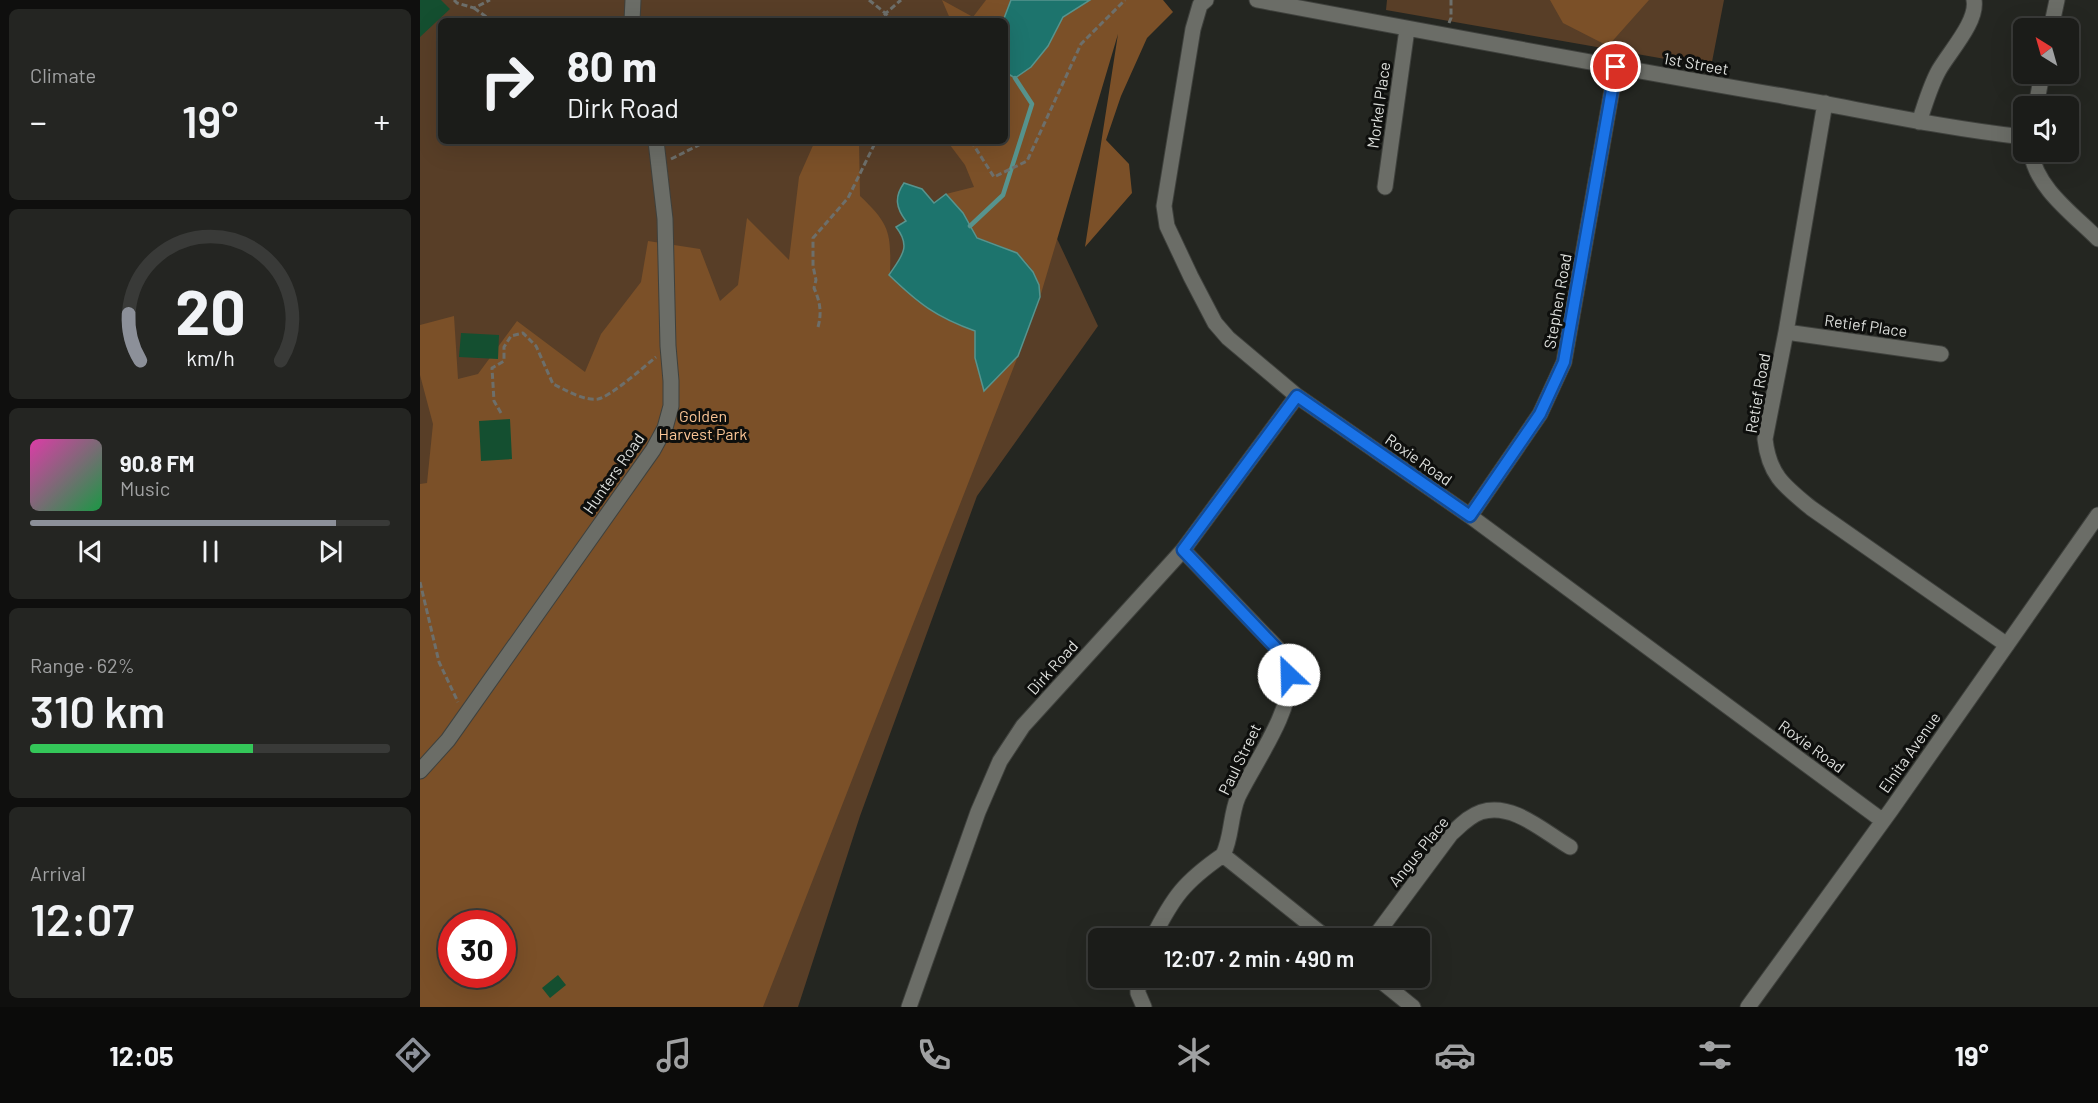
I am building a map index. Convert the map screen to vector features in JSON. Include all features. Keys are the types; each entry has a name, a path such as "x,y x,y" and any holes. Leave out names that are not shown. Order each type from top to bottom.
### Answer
{"street":[{"path":"632,18 633,0"},
{"name":"Roxie Road","path":"1206,0 1200,5 1193,29 1173,139 1164,206 1167,226 1215,323 1228,338 1297,396 1470,516 1883,820"},
{"name":"1st Street","path":"1257,0 1919,122 2013,135"},
{"path":"1919,122 1939,71 1972,18 1974,0"},
{"path":"2053,18 2057,0"},
{"name":"Morkel Place","path":"1384,187 1407,28"},
{"name":"Stephen Road","path":"1470,516 1540,414 1564,362 1616,67"},
{"name":"Retief Road","path":"1825,104 1786,332 1765,439 1767,457 1774,473 1785,487 1811,508 2007,645"},
{"name":"Hunters Road","path":"420,771 448,740 653,450 666,428 671,398 666,219 656,144"},
{"path":"2033,162 2042,180 2054,196 2098,239"},
{"name":"Retief Place","path":"1786,332 1941,354"},
{"name":"Dirk Road","path":"909,1007 978,812 1000,761 1023,726 1183,550 1297,396"},
{"name":"Elnita Avenue","path":"1748,1007 2098,515"},
{"name":"Paul Street","path":"1183,550 1278,650 1286,662 1289,675 1287,699 1239,796 1228,844 1223,855"},
{"name":"Angus Place","path":"1381,928 1451,834 1465,821 1481,812 1512,812 1570,847"},
{"path":"1157,928 1163,914 1180,890 1199,871 1223,855 1314,928"},
{"path":"1138,988 1144,1007"},
{"path":"1389,988 1413,1007"}],"path":[{"path":"454,0 474,8 488,18"},
{"path":"474,8 490,0"},
{"path":"869,0 892,18"},
{"path":"881,18 901,0"},
{"path":"973,144 994,177 1027,161 1082,44 1125,0"},
{"path":"1445,36 1451,18 1451,0"},
{"path":"659,164 701,144"},
{"path":"818,327 819,299 814,288 816,280 813,266 813,238 848,198 875,144"},
{"path":"501,413 494,401 492,368 504,361 504,347 511,336 524,333 536,346 553,384 578,396 599,399 632,378 668,346"},
{"path":"420,582 439,662 465,716"}],"green space":[{"name":"Golden Harvest Park","path":"420,0 1144,0 1119,28 1052,228 1098,326 977,496 860,816 798,1007 420,1007"},
{"path":"942,0 973,17 986,0 1011,0 1004,18 950,18"},
{"path":"1090,0 1163,0 1173,12 1147,38 1121,96 1106,140 1129,164 1132,193 1085,247 1118,34 1040,297 1034,273 1028,264 1011,251 977,238 963,213 946,194 974,187 965,165 949,144 1008,144 1008,74 1015,78 1048,46 1063,17"},
{"path":"1387,0 1724,0 1711,67 1386,10"},
{"path":"1550,0 1649,0 1608,46 1563,23"},
{"name":"Golden Harvest Park","path":"814,144 859,144 860,196 878,215 887,231 890,275 929,309 975,331 975,358 985,390 1018,356 763,1007 420,1007 420,484 427,483 433,424 420,375 420,325 454,316 458,379 478,374 517,321 585,372 601,334 641,282 648,241 700,249 720,301 738,285 747,218 789,260 799,177"}],"water":[{"path":"1011,0 1090,0 1063,17 1048,46 1031,67 1015,78 1008,74 1008,18 1004,18"},
{"path":"904,183 922,189 934,203 946,194 963,213 977,238 1017,253 1033,272 1039,285 1040,297 1018,356 984,391 975,358 975,331 929,309 889,275 901,257 904,246 901,234 896,227 906,221 900,212 898,202"}],"building":[{"path":"420,0 441,0 450,9 420,37"},
{"path":"461,333 499,335 498,359 459,357"},
{"path":"510,419 512,459 481,461 479,421"},
{"path":"558,975 566,985 550,998 542,988"}],"waterway":[{"path":"970,226 1003,195 1032,104 1015,78"}],"route":[{"path":"1289,675 1286,662 1278,650 1183,550 1297,396 1470,516 1540,414 1564,362 1616,67"}]}
